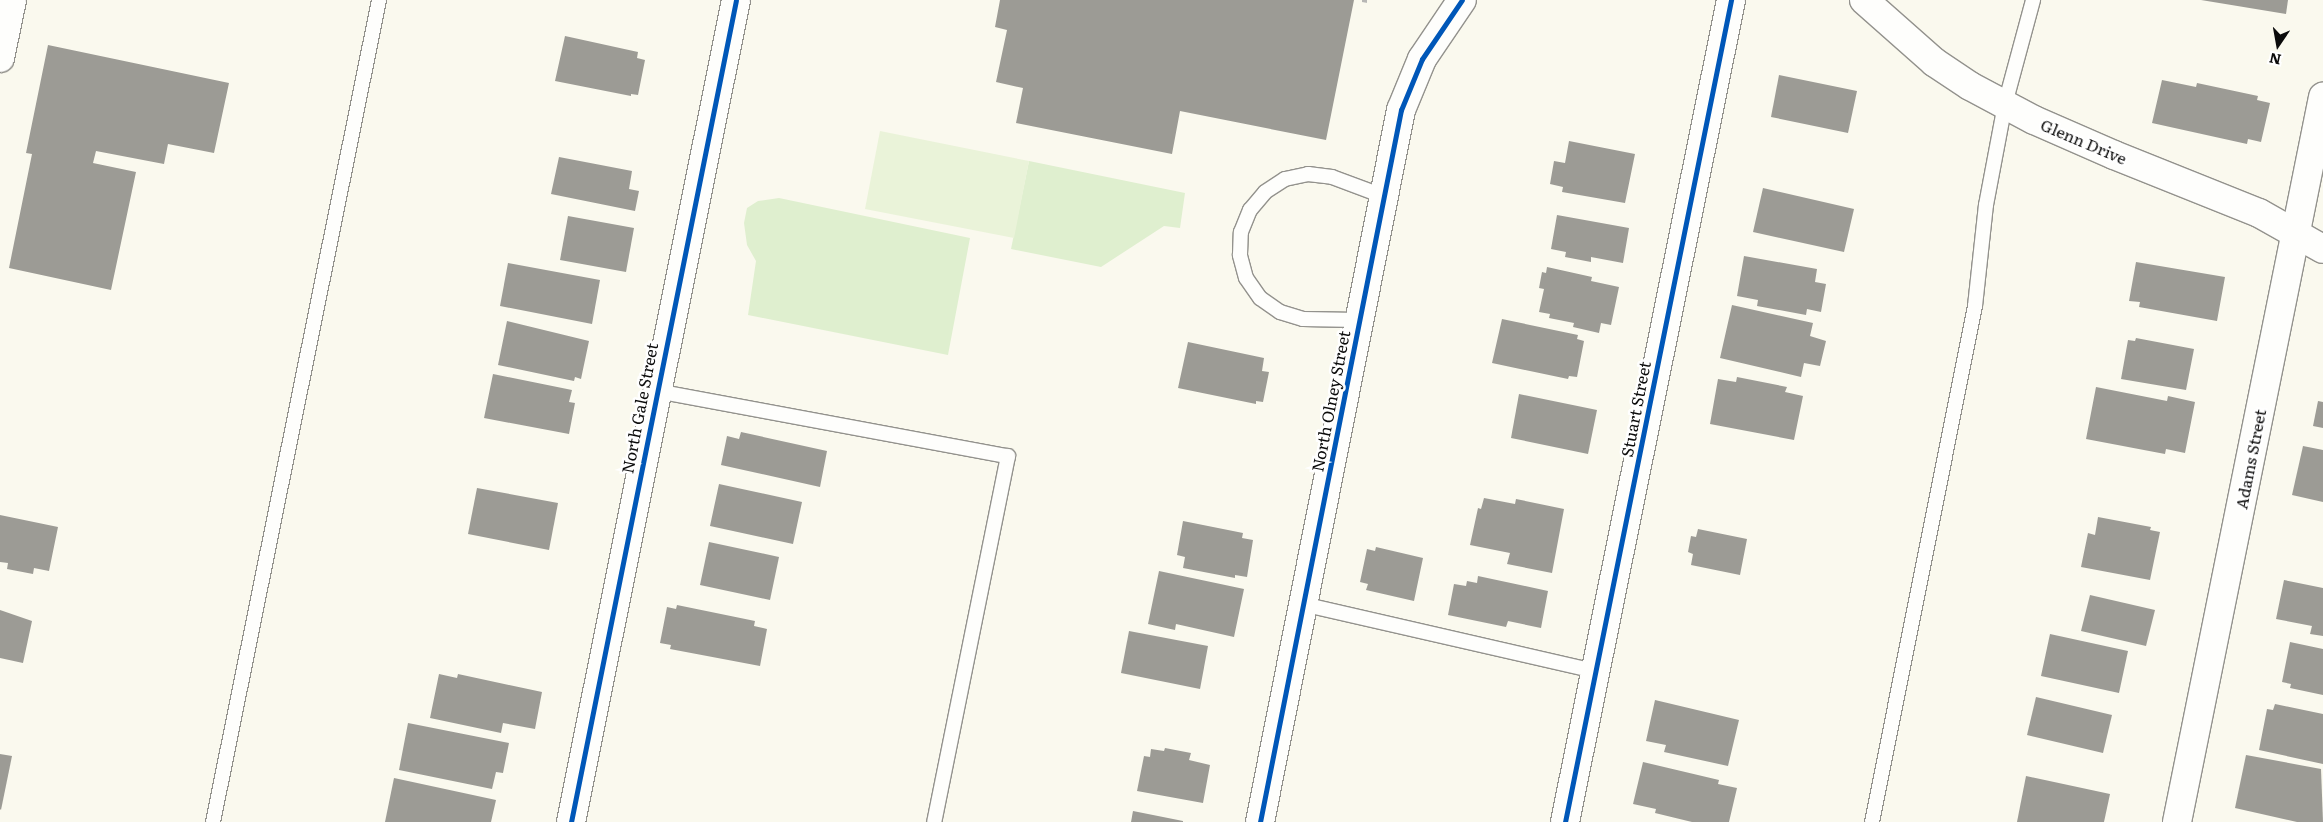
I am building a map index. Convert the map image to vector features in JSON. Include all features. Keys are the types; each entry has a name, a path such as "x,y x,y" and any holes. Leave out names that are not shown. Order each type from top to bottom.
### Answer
{"street":[{"path":"0,58 12,0"},
{"name":"North Gale Street","path":"571,822 656,390 736,0"},
{"name":"North Olney Street","path":"1260,822 1401,110 1408,90 1435,36 1462,0"},
{"name":"Stuart Street","path":"1565,822 1730,0"},
{"name":"Glenn Drive","path":"1864,0 1934,62 2004,104 2114,155 2260,213 2323,249"},
{"name":"Adams Street","path":"2177,822 2323,96"}],"lane":[{"path":"213,822 379,0"},
{"path":"1872,822 1975,306 1986,206 2004,104 2033,0"},
{"path":"1358,320 1303,319 1280,312 1260,298 1246,278 1240,255 1241,232 1250,210 1265,192 1285,179 1308,174 1332,177 1383,196"},
{"path":"656,390 1008,456 934,822"},
{"path":"1302,604 1595,671"}],"path":[{"path":"1362,0 1368,1"}],"green space":[{"path":"880,131 1029,161 1014,238 865,209"},
{"path":"1029,161 1185,193 1180,228 1164,226 1101,267 1011,249"},
{"path":"779,198 970,238 948,355 748,315 756,261 747,245 744,223 747,208 758,201"}],"building":[{"path":"1000,0 1354,0 1326,140 1180,111 1172,154 1016,123 1023,88 996,82 1007,30 995,27"},
{"path":"2201,0 2288,0 2286,14"},
{"path":"565,36 638,52 637,58 645,60 638,95 631,94 631,96 555,81"},
{"path":"48,45 229,83 214,153 168,144 164,164 96,151 93,163 136,172 111,290 9,268 32,154 26,153"},
{"path":"1779,75 1857,91 1848,133 1771,117"},
{"path":"2162,80 2196,87 2197,83 2258,96 2257,100 2270,103 2261,142 2248,139 2247,144 2152,123"},
{"path":"1569,141 1635,154 1625,203 1562,192 1563,187 1550,184 1554,161 1565,163"},
{"path":"559,157 632,171 629,189 639,191 635,211 551,194"},
{"path":"1763,188 1854,209 1844,252 1753,232"},
{"path":"1557,215 1629,228 1623,263 1591,257 1591,262 1565,257 1566,252 1551,249"},
{"path":"568,216 634,228 626,272 560,260"},
{"path":"1744,256 1817,269 1815,282 1826,284 1821,312 1807,309 1806,315 1757,306 1758,300 1737,296"},
{"path":"2136,262 2225,277 2217,321 2139,307 2140,302 2129,301"},
{"path":"508,263 600,280 592,324 500,306"},
{"path":"1547,267 1592,277 1591,281 1619,287 1611,325 1601,323 1599,333 1573,327 1574,323 1549,318 1550,314 1539,312 1544,289 1539,288 1542,272 1546,273"},
{"path":"1732,305 1813,323 1810,336 1826,341 1820,366 1804,363 1801,377 1720,358"},
{"path":"1502,319 1578,335 1577,339 1584,341 1577,377 1569,376 1568,379 1492,363"},
{"path":"507,321 589,341 581,379 575,377 574,381 498,365"},
{"path":"2136,338 2194,349 2186,390 2121,379 2128,340 2135,341"},
{"path":"1188,342 1264,358 1262,371 1269,372 1263,402 1256,401 1256,404 1178,388"},
{"path":"493,374 572,390 569,402 575,403 569,434 484,418"},
{"path":"1737,377 1787,387 1785,392 1803,396 1794,440 1710,424 1718,379 1736,382"},
{"path":"2096,387 2167,401 2168,396 2195,402 2185,453 2166,449 2165,454 2086,439"},
{"path":"1519,394 1597,410 1588,454 1511,438"},
{"path":"2318,401 2323,402 2323,428 2313,426"},
{"path":"741,432 827,451 820,487 721,465 727,436 739,439"},
{"path":"2303,446 2323,450 2323,502 2292,495"},
{"path":"719,484 802,502 793,544 710,526"},
{"path":"477,488 558,503 549,550 468,534"},
{"path":"1484,498 1515,504 1516,499 1564,509 1552,573 1507,564 1510,553 1470,545 1478,508 1481,509"},
{"path":"0,515 58,527 49,571 34,568 33,574 7,569 8,563 0,562"},
{"path":"2098,517 2151,527 2150,530 2160,532 2150,580 2081,567 2088,533 2095,535"},
{"path":"1183,521 1243,533 1242,538 1253,540 1247,577 1235,575 1235,578 1183,568 1185,557 1177,555"},
{"path":"1698,529 1747,539 1740,575 1691,565 1693,554 1688,552 1691,536 1696,537"},
{"path":"709,542 779,557 770,600 700,585"},
{"path":"1376,547 1423,558 1414,601 1366,590 1368,584 1360,582 1367,549 1375,551"},
{"path":"1159,571 1244,589 1234,637 1176,624 1175,630 1148,624"},
{"path":"1478,576 1548,591 1541,628 1508,621 1506,627 1448,615 1454,584 1466,586 1467,581 1477,583"},
{"path":"2284,580 2323,588 2323,636 2310,634 2312,626 2276,619"},
{"path":"2090,595 2155,610 2146,646 2081,631"},
{"path":"677,605 755,621 754,626 767,629 760,666 670,649 671,645 660,643 667,607 676,609"},
{"path":"0,610 32,621 23,663 0,658"},
{"path":"1129,631 1208,646 1200,689 1121,673"},
{"path":"2050,634 2128,651 2119,693 2041,676"},
{"path":"2290,642 2323,649 2323,695 2290,688 2291,684 2282,682"},
{"path":"439,674 457,678 458,674 542,692 535,729 503,723 501,733 430,718"},
{"path":"2036,697 2112,715 2103,753 2027,735"},
{"path":"1655,700 1739,720 1728,766 1664,752 1666,745 1646,741"},
{"path":"2275,704 2323,714 2323,764 2259,750 2267,709 2273,710"},
{"path":"408,723 509,743 503,773 496,772 492,789 399,770"},
{"path":"1165,748 1191,753 1189,760 1210,765 1203,803 1137,791 1144,756 1150,757 1151,749 1164,751"},
{"path":"0,754 12,756 1,810 0,809"},
{"path":"2246,755 2321,769 2323,822 2297,822 2235,808"},
{"path":"1643,762 1719,780 1718,784 1737,788 1729,822 1692,822 1655,813 1656,809 1633,804"},
{"path":"2026,776 2110,794 2104,822 2017,822"},
{"path":"394,778 496,800 491,822 385,822"},
{"path":"1133,811 1183,821 1183,822 1131,822"}],"cycle path":[{"path":"571,822 736,0"},
{"path":"1260,822 1401,110 1422,59 1462,0"},
{"path":"1565,822 1731,0"}]}
